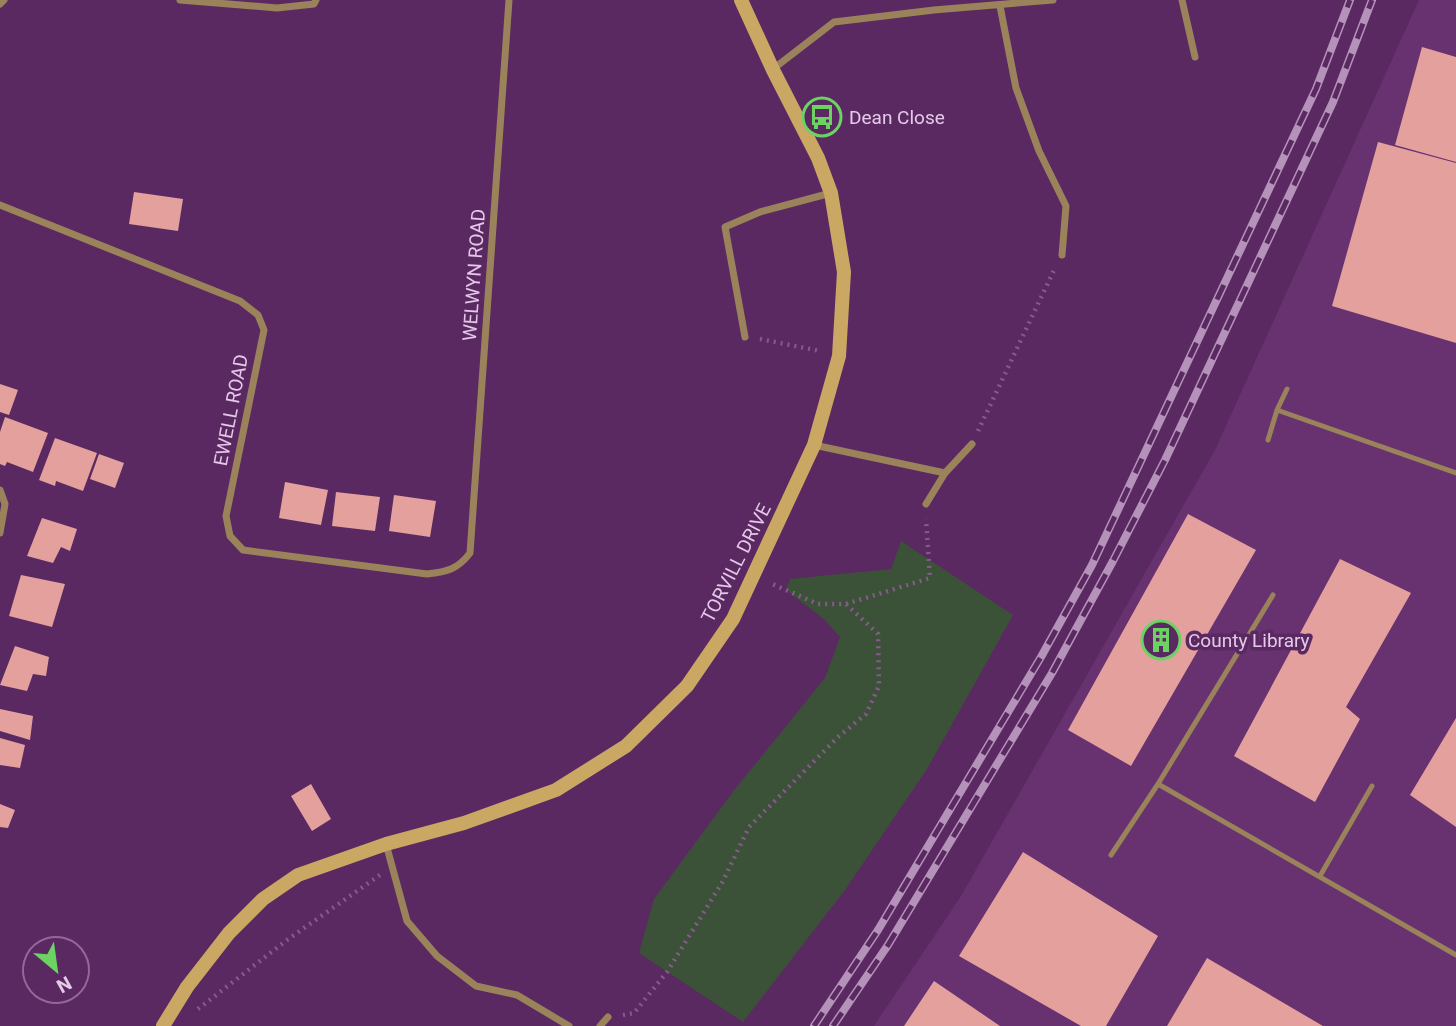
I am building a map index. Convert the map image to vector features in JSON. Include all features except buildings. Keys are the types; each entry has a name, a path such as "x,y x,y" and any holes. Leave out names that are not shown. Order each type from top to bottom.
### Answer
{"street":[{"path":"0,4 4,0"},
{"path":"180,0 277,8 314,4 316,0"},
{"name":"WELWYN ROAD","path":"470,553 509,0"},
{"name":"TORVILL DRIVE","path":"163,1026 187,987 229,933 263,899 298,875 386,844 464,823 556,790 626,746 687,686 733,619 814,445 839,356 844,272 831,193 818,158 741,0"},
{"path":"773,70 834,22 1053,0"},
{"path":"1182,0 1195,57"},
{"path":"1000,6 1016,88 1039,150 1066,206 1062,255"},
{"path":"746,337 725,227 760,212 831,193"},
{"name":"EWELL ROAD","path":"0,205 240,301 258,315 264,330 226,516 230,536 243,550 427,574 445,572 460,566 470,553"},
{"path":"926,504 945,473 972,444"},
{"path":"814,445 945,473"},
{"path":"0,490 5,504 0,533"},
{"path":"386,844 407,921 437,956 476,986 517,995 569,1026"},
{"path":"600,1026 608,1017"}],"lane":[{"path":"1268,440 1287,389"},
{"path":"1277,410 1456,473"},
{"path":"1111,855 1158,784 1273,595"},
{"path":"1158,784 1456,955"},
{"path":"1320,876 1372,786"}],"path":[{"path":"972,444 1062,255"},
{"path":"746,337 839,356"},
{"path":"754,575 818,604 846,604 930,578 926,504"},
{"path":"608,1017 634,1013 667,972 723,881 749,827 838,737 866,714 879,686 877,634 846,604"},
{"path":"197,1010 287,940 392,867"}],"shaded area":[{"path":"1419,0 1456,0 1456,1026 874,1026 961,896 1215,450"}],"green space":[{"path":"901,541 1013,615 927,769 845,890 743,1022 639,953 654,899 735,789 825,678 840,637 825,620 786,590 790,579 891,569"}],"railway":[{"path":"814,1026 878,930 1041,657 1092,565 1316,89 1350,0"},
{"path":"833,1026 888,945 1052,673 1113,561 1165,460 1333,102 1372,0"}],"place":[{"name":"Dean Close","path":"822,117"},
{"name":"County Library","path":"1161,640"}]}
